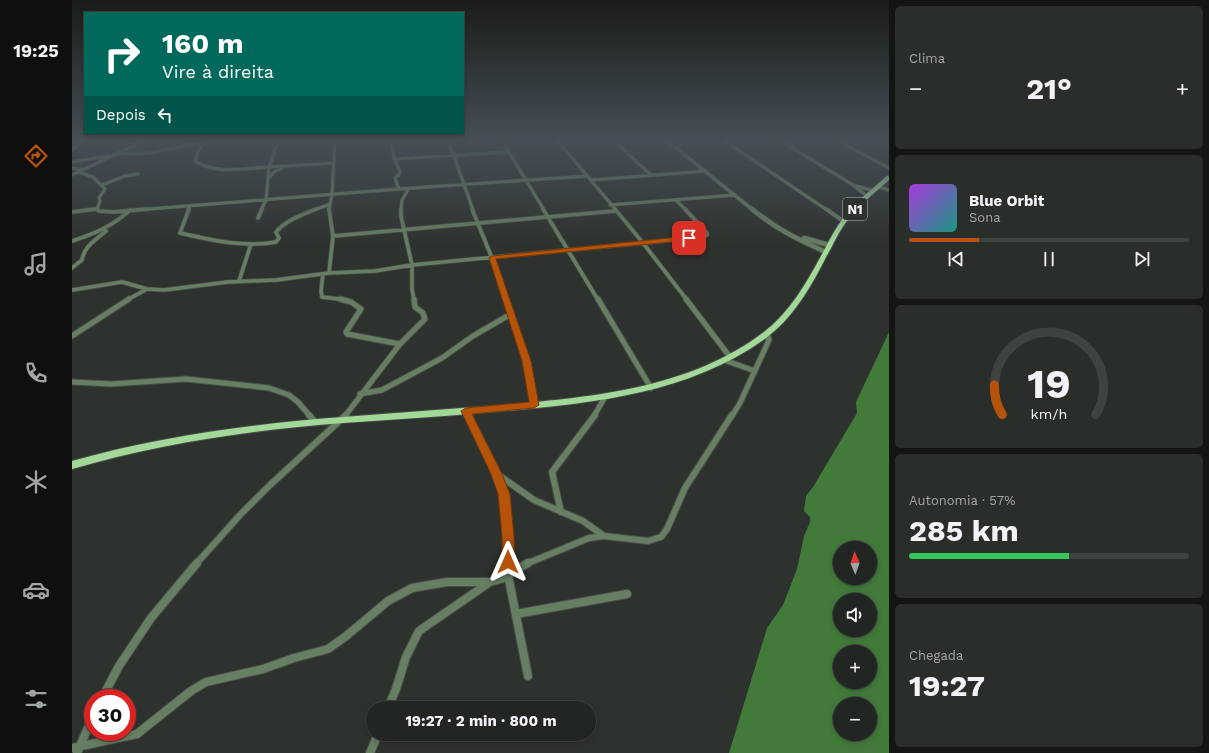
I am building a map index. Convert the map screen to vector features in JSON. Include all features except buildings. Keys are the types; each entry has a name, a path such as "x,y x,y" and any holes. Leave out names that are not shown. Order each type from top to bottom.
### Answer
{"highway":[{"name":"N1","path":"72,465 150,444 224,432 315,422 466,411 605,397 651,388 685,377 727,358 767,333 789,312 799,300 843,221 889,177"}],"street":[{"path":"85,174 91,176 102,184 105,190 99,198 97,208"},
{"path":"102,184 125,176 137,174"},
{"path":"258,218 266,200 268,174"},
{"path":"268,179 272,174"},
{"path":"333,174 332,194 328,212 333,236 326,274 320,291 322,296 346,299 355,303 361,309 346,332 347,334 400,344"},
{"path":"399,174 395,178 399,189"},
{"path":"460,174 477,223 492,258 527,361 534,405"},
{"path":"522,174 569,250 651,388"},
{"path":"591,180 663,174"},
{"path":"710,174 775,228 827,249"},
{"path":"713,174 782,229 827,249"},
{"path":"774,174 843,221"},
{"path":"835,174 868,196"},
{"path":"72,212 97,208 99,211 103,212 409,188 587,176 643,243 727,358 755,371"},
{"path":"853,185 889,190"},
{"path":"107,689 119,666 151,618 200,559 240,515 342,420 360,394 400,344 425,319 423,313 415,307 412,289 412,265 401,216 401,205 409,188"},
{"path":"610,205 735,195"},
{"path":"72,290 122,282 148,289 164,290 239,281 276,280 326,274 374,271 412,265 643,243 707,235 707,233 676,200"},
{"path":"190,206 180,232 223,241 251,244 276,242 279,238 276,232 280,227 302,215 330,204"},
{"path":"72,268 82,260 86,248 130,210"},
{"path":"333,236 615,211"},
{"path":"72,241 111,226"},
{"path":"239,281 251,244"},
{"path":"72,336 109,311 148,289"},
{"path":"360,394 382,390 442,358 473,336 510,314"},
{"path":"391,701 406,656 419,631 490,582 533,560 589,538 604,536 648,541 661,536 667,529 686,488 740,403 769,340 767,333"},
{"path":"72,382 111,384 186,379 269,388 289,395 298,402 315,422"},
{"path":"561,512 552,472 591,421 605,397"},
{"path":"466,411 497,474 504,494 508,536 508,574 528,676"},
{"path":"497,474 534,500 583,521 604,536"},
{"path":"76,750 137,734 159,718 174,704 206,682 263,669 294,658 328,649 345,637 388,601 412,588 447,582 490,582"},
{"path":"516,614 626,594"},
{"path":"76,750 84,734"},
{"path":"370,753 375,741"}],"shaded area":[{"path":"889,332 889,753 729,753 767,628 783,605 797,569 804,536 810,522 810,517 804,511 806,496 813,487 857,413 856,402"}],"route":[{"path":"508,562 508,536 504,494 497,474 469,420 466,411 534,405 527,361 492,258 689,238"}]}
